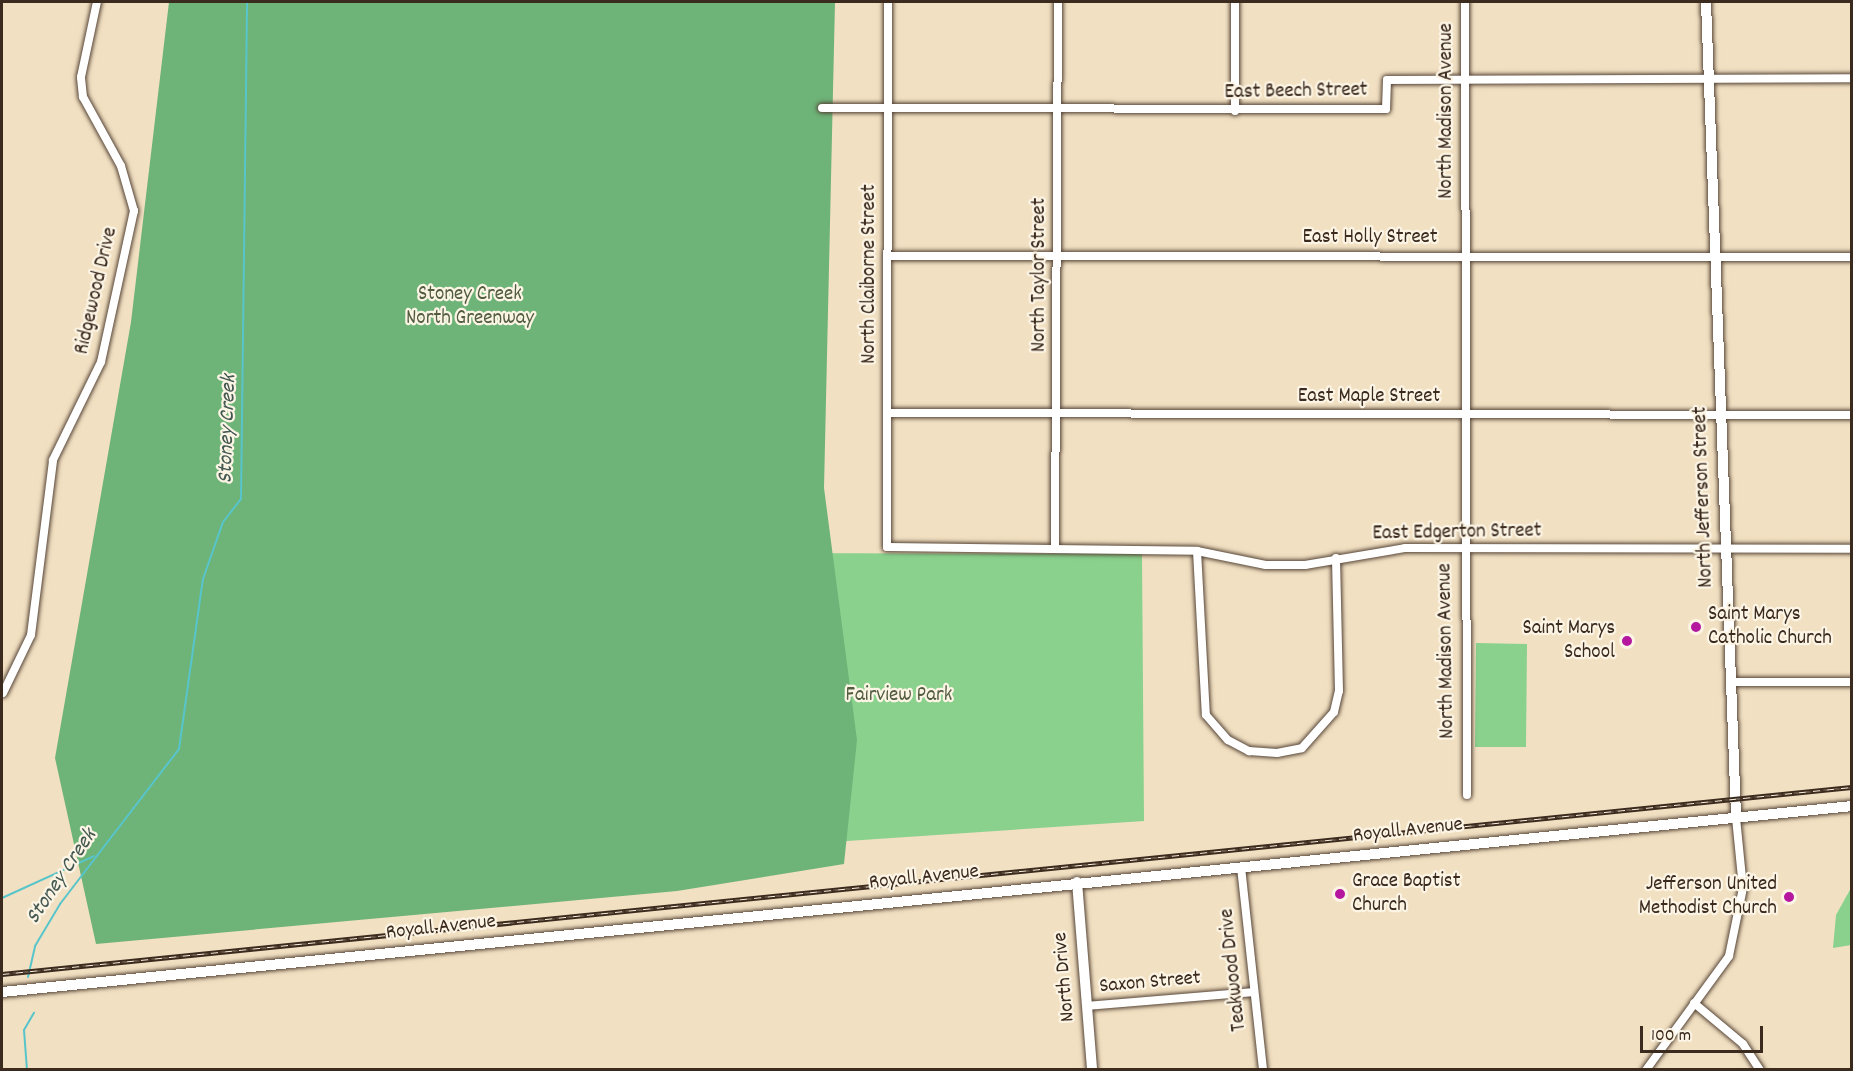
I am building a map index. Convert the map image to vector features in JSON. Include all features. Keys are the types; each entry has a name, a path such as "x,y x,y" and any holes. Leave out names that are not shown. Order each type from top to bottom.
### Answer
{"street":[{"name":"Ridgewood Drive","path":"3,693 31,635 53,460 101,362 134,211 121,166 83,97 81,77 97,2"},
{"name":"North Claiborne Street","path":"886,547 888,2"},
{"name":"North Taylor Street","path":"1055,548 1059,257 1058,2"},
{"path":"1235,2 1235,111"},
{"name":"North Madison Avenue","path":"1465,2 1467,256 1464,549 1467,795"},
{"name":"North Jefferson Street","path":"1646,1070 1729,956 1741,912 1720,414 1711,76 1706,2"},
{"name":"East Beech Street","path":"822,108 1057,111 1386,109 1387,80 1464,76 1851,78"},
{"name":"East Holly Street","path":"888,256 1715,254 1851,257"},
{"name":"East Maple Street","path":"887,413 1851,415"},
{"name":"East Edgerton Street","path":"886,547 1197,551 1266,565 1305,565 1405,548 1851,549"},
{"path":"1197,551 1206,715 1228,740 1249,751 1277,753 1302,748 1334,712 1339,691 1336,558"},
{"path":"1730,682 1851,682"},
{"name":"Royall Avenue","path":"2,992 1077,882 1851,806"},
{"name":"Teakwood Drive","path":"1241,867 1263,1070"},
{"name":"North Drive","path":"1077,882 1092,1070"},
{"name":"Saxon Street","path":"1087,1006 1253,992"},
{"path":"1694,1004 1743,1044 1760,1070"}],"green space":[{"name":"Stoney Creek North Greenway","path":"169,2 835,2 824,488 857,740 844,864 677,891 96,944 55,758 131,322"},
{"name":"Fairview Park","path":"754,553 1142,554 1144,821 757,847"},
{"path":"1476,643 1527,644 1526,747 1475,747"},
{"path":"1851,888 1851,945 1833,948 1836,915"}],"waterway":[{"name":"Stoney Creek","path":"28,977 35,946 60,904 179,749 203,579 223,522 241,499 247,2"},
{"path":"2,898 94,856"},
{"name":"Stoney Creek","path":"27,1070 24,1030 34,1013"}],"railway":[{"path":"2,974 1852,787"}],"place":[{"name":"Saint Marys Catholic Church","path":"1696,627"},
{"name":"Saint Marys School","path":"1627,641"},
{"name":"Grace Baptist Church","path":"1340,894"},
{"name":"Jefferson United Methodist Church","path":"1789,897"}]}
